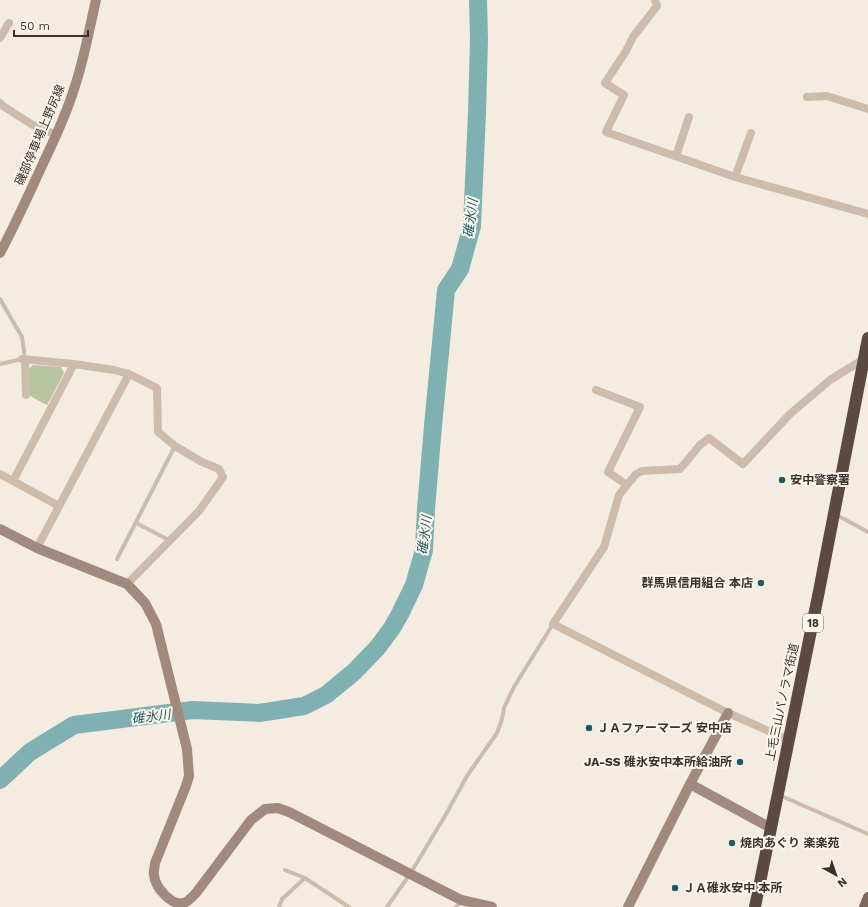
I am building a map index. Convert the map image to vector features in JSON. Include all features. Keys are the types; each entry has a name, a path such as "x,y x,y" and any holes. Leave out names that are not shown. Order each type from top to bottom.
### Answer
{"highway":[{"name":"上毛三山パノラマ街道","path":"755,907 868,338"}],"main road":[{"path":"864,907 868,897"}],"street":[{"name":"磯部停車場上野尻線","path":"0,253 56,135 75,88 96,0"},
{"path":"655,0 657,6 633,37 626,51 605,83 624,95 606,132 735,177 868,214"},
{"path":"0,38 9,23"},
{"path":"807,97 827,96 868,109"},
{"path":"0,103 31,124 56,135"},
{"path":"676,156 689,116"},
{"path":"735,177 751,133"},
{"path":"26,395 23,359 74,364 114,370 129,374 157,388 158,432 175,446 219,470 223,478 199,511 127,584"},
{"path":"789,740 728,713 553,624 604,547 619,495 636,474 642,471 680,470 700,445 709,438 743,464 790,414 830,380 864,359"},
{"path":"13,481 74,364"},
{"path":"37,548 129,374"},
{"path":"596,390 640,407 608,472 627,485"},
{"path":"0,474 59,506"},
{"path":"0,530 37,548 127,584 145,602 156,624 187,749 189,776 155,863 154,876 159,889 166,896 183,905 196,893 251,820 265,809 278,808 289,812 410,874 459,904 492,907"},
{"path":"628,907 690,784 728,713"},
{"path":"690,784 771,828"}],"lane":[{"path":"0,299 22,337 23,359 0,364"},
{"path":"117,559 175,446"},
{"path":"834,514 868,532"},
{"path":"136,523 170,541"},
{"path":"387,907 410,874 467,776 497,733 504,708 514,687 553,624"},
{"path":"778,795 868,834"},
{"path":"285,870 305,878 349,907"},
{"path":"279,907 282,899 305,878"}],"green space":[{"path":"33,365 61,367 64,373 47,405 30,396 28,370"}],"waterway":[{"name":"碓氷川","path":"0,780 30,752 74,725 193,710 259,713 304,706 326,695 354,672 378,647 392,628 414,585 424,550 433,426 446,290 460,269 472,226 479,39 478,0"}],"place":[{"name":"安中警察署","path":"782,480"},
{"name":"群馬県信用組合 本店","path":"761,583"},
{"name":"ＪＡファーマーズ 安中店","path":"589,728"},
{"name":"JA-SS 碓氷安中本所給油所","path":"740,762"},
{"name":"焼肉あぐり 楽楽苑","path":"732,843"},
{"name":"ＪＡ碓氷安中 本所","path":"675,888"}]}
